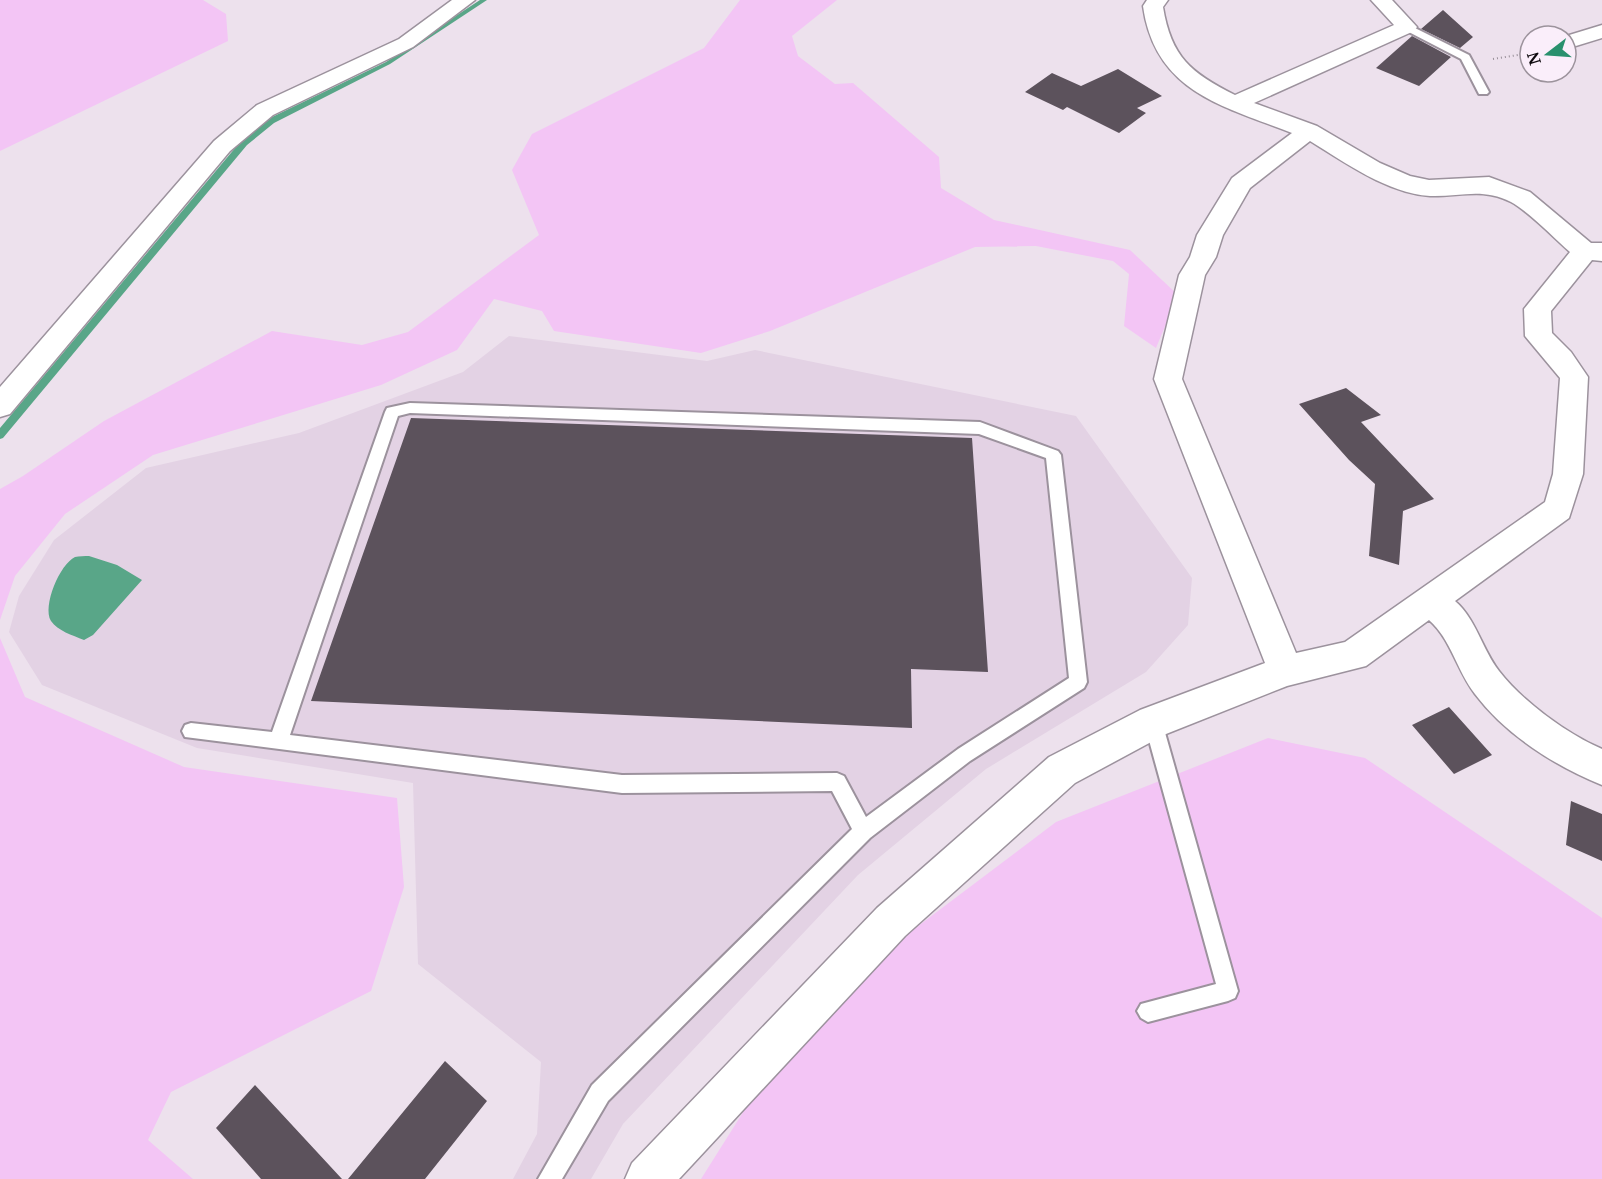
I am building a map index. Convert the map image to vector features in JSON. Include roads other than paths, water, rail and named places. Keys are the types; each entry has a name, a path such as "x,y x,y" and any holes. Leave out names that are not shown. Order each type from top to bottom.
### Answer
{"street":[{"path":"0,406 222,146 265,110 406,43 463,0"},
{"path":"648,1179 891,922 1062,770 1153,722 1286,671 1354,655 1558,509 1568,474 1574,377 1539,336 1537,309 1593,251 1521,197 1489,185 1430,188 1403,182 1372,168 1309,131 1234,103 1196,84 1181,69 1162,43 1156,26 1153,6 1158,0"},
{"path":"1234,103 1407,27 1381,0"},
{"path":"1578,39 1602,31"},
{"path":"1286,671 1168,379 1192,275 1203,257 1210,235 1241,183 1309,131"},
{"path":"1431,601 1453,620 1466,648 1487,683 1512,708 1545,736 1584,759 1602,766"}],"lane":[{"path":"1407,27 1465,57 1483,92"},
{"path":"278,742 392,412 410,408 980,428 1053,455 1078,682 964,755 862,831 600,1093 549,1179"},
{"path":"1148,1011 1228,991 1153,722"},
{"path":"191,731 622,783 837,782 862,831"}],"waterway":[{"path":"0,435 244,143 271,121 388,63 484,0"}]}
